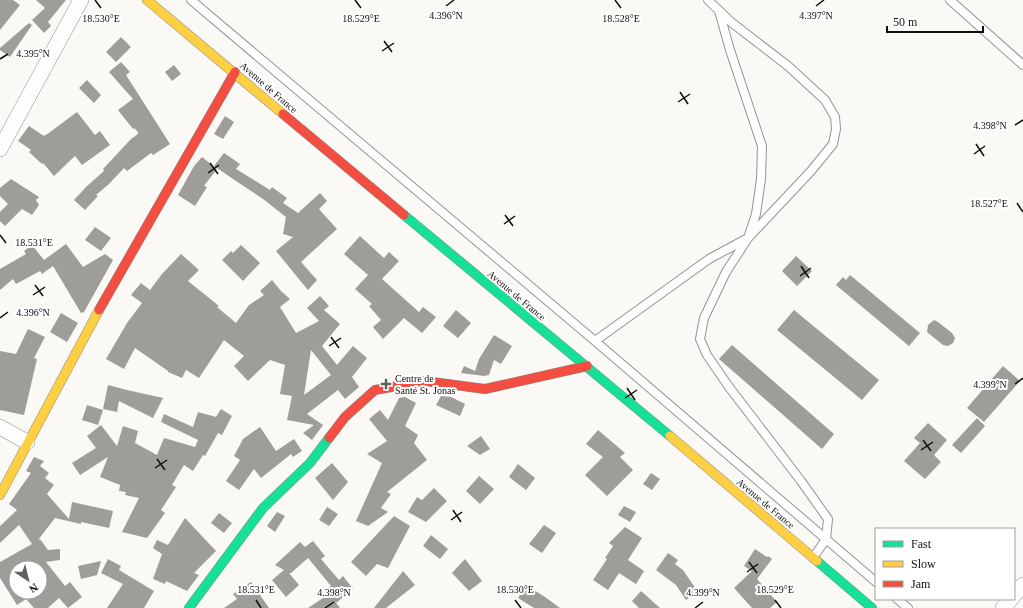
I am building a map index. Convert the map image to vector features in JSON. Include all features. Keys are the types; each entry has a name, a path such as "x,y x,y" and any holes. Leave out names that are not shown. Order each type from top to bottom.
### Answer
{"street":[{"path":"0,149 81,0"},
{"name":"Avenue de France","path":"147,0 235,72 355,175 587,366 872,608"},
{"path":"0,495 27,442 166,188 235,72"},
{"path":"189,608 263,508 310,463 345,417 375,390 425,381 485,388 587,366"},
{"path":"0,426 27,442"},
{"path":"1015,594 1023,585"},
{"path":"1003,608 1010,600"}],"lane":[{"path":"191,0 595,341 875,581"},
{"path":"708,0 731,22 788,66 825,100 835,117 836,129 833,144 811,171 748,238 726,272 704,318 700,339 728,387 801,481 828,519 826,539 813,558"},
{"path":"950,0 1023,65"},
{"path":"595,341 709,259 748,238 756,214 761,179 762,146 730,50 719,11"},
{"path":"898,600 908,608"}],"building":[{"path":"0,0 13,0 20,5 0,30"},
{"path":"36,0 66,0 48,22 51,26 44,33 32,20 45,8"},
{"path":"29,23 32,25 10,57 0,50 0,48"},
{"path":"121,37 131,47 116,62 106,52"},
{"path":"121,62 130,72 126,75 170,144 153,155 151,153 127,171 124,168 96,195 98,196 85,210 74,200 104,171 103,169 131,139 138,134 138,132 134,128 133,129 118,110 133,99 109,72"},
{"path":"174,65 181,74 172,81 165,72"},
{"path":"87,80 101,95 94,103 79,88"},
{"path":"77,112 95,135 100,131 110,145 82,165 75,156 54,176 43,163 42,164 29,152 31,150 18,141 29,126 44,136"},
{"path":"225,116 234,122 223,139 214,134"},
{"path":"224,153 240,164 236,169 270,190 272,187 287,198 283,203 298,213 320,193 327,201 319,209 337,229 301,262 317,280 308,290 276,251 293,237 283,234 286,217 263,199 214,166"},
{"path":"202,157 217,169 204,186 207,187 195,206 178,195 194,166"},
{"path":"11,179 39,197 36,200 39,205 32,215 22,209 5,226 0,221 0,212 8,204 0,196 0,188"},
{"path":"95,227 111,238 101,251 85,240"},
{"path":"360,236 384,258 389,252 399,261 382,279 419,312 423,307 436,317 422,333 404,318 383,339 373,327 381,320 369,306 372,304 355,289 368,275 344,254"},
{"path":"66,244 83,267 105,254 113,260 84,312 81,313 53,266 42,274 40,271 16,284 13,279 0,290 0,269 26,254 24,251 32,245 44,260"},
{"path":"241,245 260,263 243,281 222,260 231,251 233,253"},
{"path":"181,254 199,270 188,281 219,306 217,307 236,323 249,305 264,295 260,291 272,280 290,299 280,307 296,333 319,321 307,308 320,296 329,306 324,310 340,324 322,346 337,365 353,346 367,358 352,377 359,387 345,399 338,390 307,414 323,425 312,440 303,433 314,425 287,420 292,396 280,394 285,365 270,360 248,381 234,366 244,356 224,340 199,378 186,370 182,378 168,372 135,348 124,369 106,359 127,323 142,303 131,295 141,283 150,290 162,274","holes":["311,350 331,375 304,395"]},
{"path":"796,256 812,271 797,286 782,271"},
{"path":"850,275 920,333 909,346 836,285 843,277 846,280"},
{"path":"456,310 471,323 458,338 443,326"},
{"path":"794,310 879,380 862,400 777,330"},
{"path":"61,313 78,323 67,342 50,332"},
{"path":"934,320 952,333 955,338 953,343 948,346 943,345 927,332 928,325"},
{"path":"28,329 45,337 34,358 37,359 24,415 0,410 0,351 16,354"},
{"path":"494,335 512,346 501,364 494,360 489,375 484,376 461,373 464,366 475,371 479,359"},
{"path":"732,345 834,434 822,449 719,359"},
{"path":"1003,366 1020,381 984,422 967,408"},
{"path":"108,385 163,398 153,418 119,401 117,412 103,409"},
{"path":"441,396 451,397 465,404 460,416 436,405"},
{"path":"405,397 416,403 405,426 418,435 414,443 427,460 387,492 391,494 381,508 388,512 368,526 356,521 382,463 367,454 387,441 369,419 380,410 388,420 399,398"},
{"path":"87,405 103,410 98,425 82,420"},
{"path":"221,409 232,416 222,435 218,433 205,456 203,455 193,471 184,465 172,485 176,487 161,510 165,513 147,538 122,532 139,498 125,495 126,492 119,491 120,485 100,477 108,457 80,475 72,463 96,448 87,436 101,425 117,446 123,426 138,431 135,443 157,455 164,438 195,447 198,440 161,422 164,414 193,427 198,412 216,417"},
{"path":"977,418 985,426 961,453 952,445"},
{"path":"928,423 947,440 934,455 941,462 925,479 904,461 920,443 914,438"},
{"path":"260,427 276,451 294,439 302,451 293,457 291,454 261,478 254,469 239,490 226,481 240,460 234,456 243,439"},
{"path":"598,430 625,453 620,457 633,470 607,496 585,475 603,457 586,444"},
{"path":"481,436 490,449 480,455 467,446"},
{"path":"34,457 44,461 40,466 49,473 45,478 54,485 47,494 69,519 72,502 113,511 109,528 55,518 38,540 40,539 48,550 60,549 60,560 48,562 48,560 8,560 8,591 0,578 0,562 32,544 19,525 0,543 0,526 17,510 9,504 31,473 26,471"},
{"path":"332,463 348,482 333,500 315,478"},
{"path":"518,464 535,478 526,490 509,477"},
{"path":"651,473 660,479 652,490 643,484"},
{"path":"479,476 494,489 480,504 466,491"},
{"path":"434,488 447,501 426,522 408,512 417,497 422,500"},
{"path":"624,506 636,512 630,522 618,515"},
{"path":"327,507 338,514 329,526 319,520"},
{"path":"277,512 285,516 275,532 267,526"},
{"path":"219,513 232,523 224,533 211,523"},
{"path":"394,516 410,526 388,568 377,564 366,576 351,562"},
{"path":"185,518 216,551 194,573 199,575 187,591 166,581 165,584 153,579 162,554 153,548 157,540 168,545"},
{"path":"544,525 556,533 542,553 529,544"},
{"path":"625,527 642,538 628,560 644,571 636,584 619,573 608,590 593,580 607,559 605,558 613,546 609,543"},
{"path":"431,535 448,549 440,559 423,546"},
{"path":"313,541 325,556 321,559 339,580 343,576 353,589 336,603 340,608 308,608 332,592 328,588 331,586 308,558 291,573 289,573 299,585 286,597 272,580 284,570 275,565 300,542 305,547"},
{"path":"755,549 772,559 757,579 777,602 770,608 752,608 734,588 752,571 744,566"},
{"path":"668,553 678,560 675,564 683,570 698,592 686,600 676,585 656,570"},
{"path":"108,559 121,566 119,570 154,591 144,608 107,608 123,584 101,573"},
{"path":"465,559 482,581 469,591 452,573"},
{"path":"101,561 97,575 81,579 78,566"},
{"path":"48,565 65,586 70,582 82,597 68,608 59,598 48,608 34,608 27,600 48,600"},
{"path":"403,571 415,585 386,608 374,608"},
{"path":"251,582 269,608 224,608 237,599 233,594"},
{"path":"526,585 560,608 534,608 518,598"},
{"path":"641,591 660,608 639,608 632,601"},
{"path":"14,600 24,600 17,605"}],"traffic: fast":[{"path":"404,215 670,436"},
{"path":"189,608 263,508 310,463 329,438"},
{"path":"817,561 872,608"}],"traffic: slow":[{"path":"147,0 283,114"},
{"path":"0,495 99,310"},
{"path":"670,436 817,561"}],"traffic: jam":[{"path":"99,310 235,72"},
{"path":"283,114 404,215"},
{"path":"329,438 345,417 375,390 425,381 485,389 587,366"}],"place":[{"name":"Centre de Santé St. Jonas","path":"386,384"}]}
